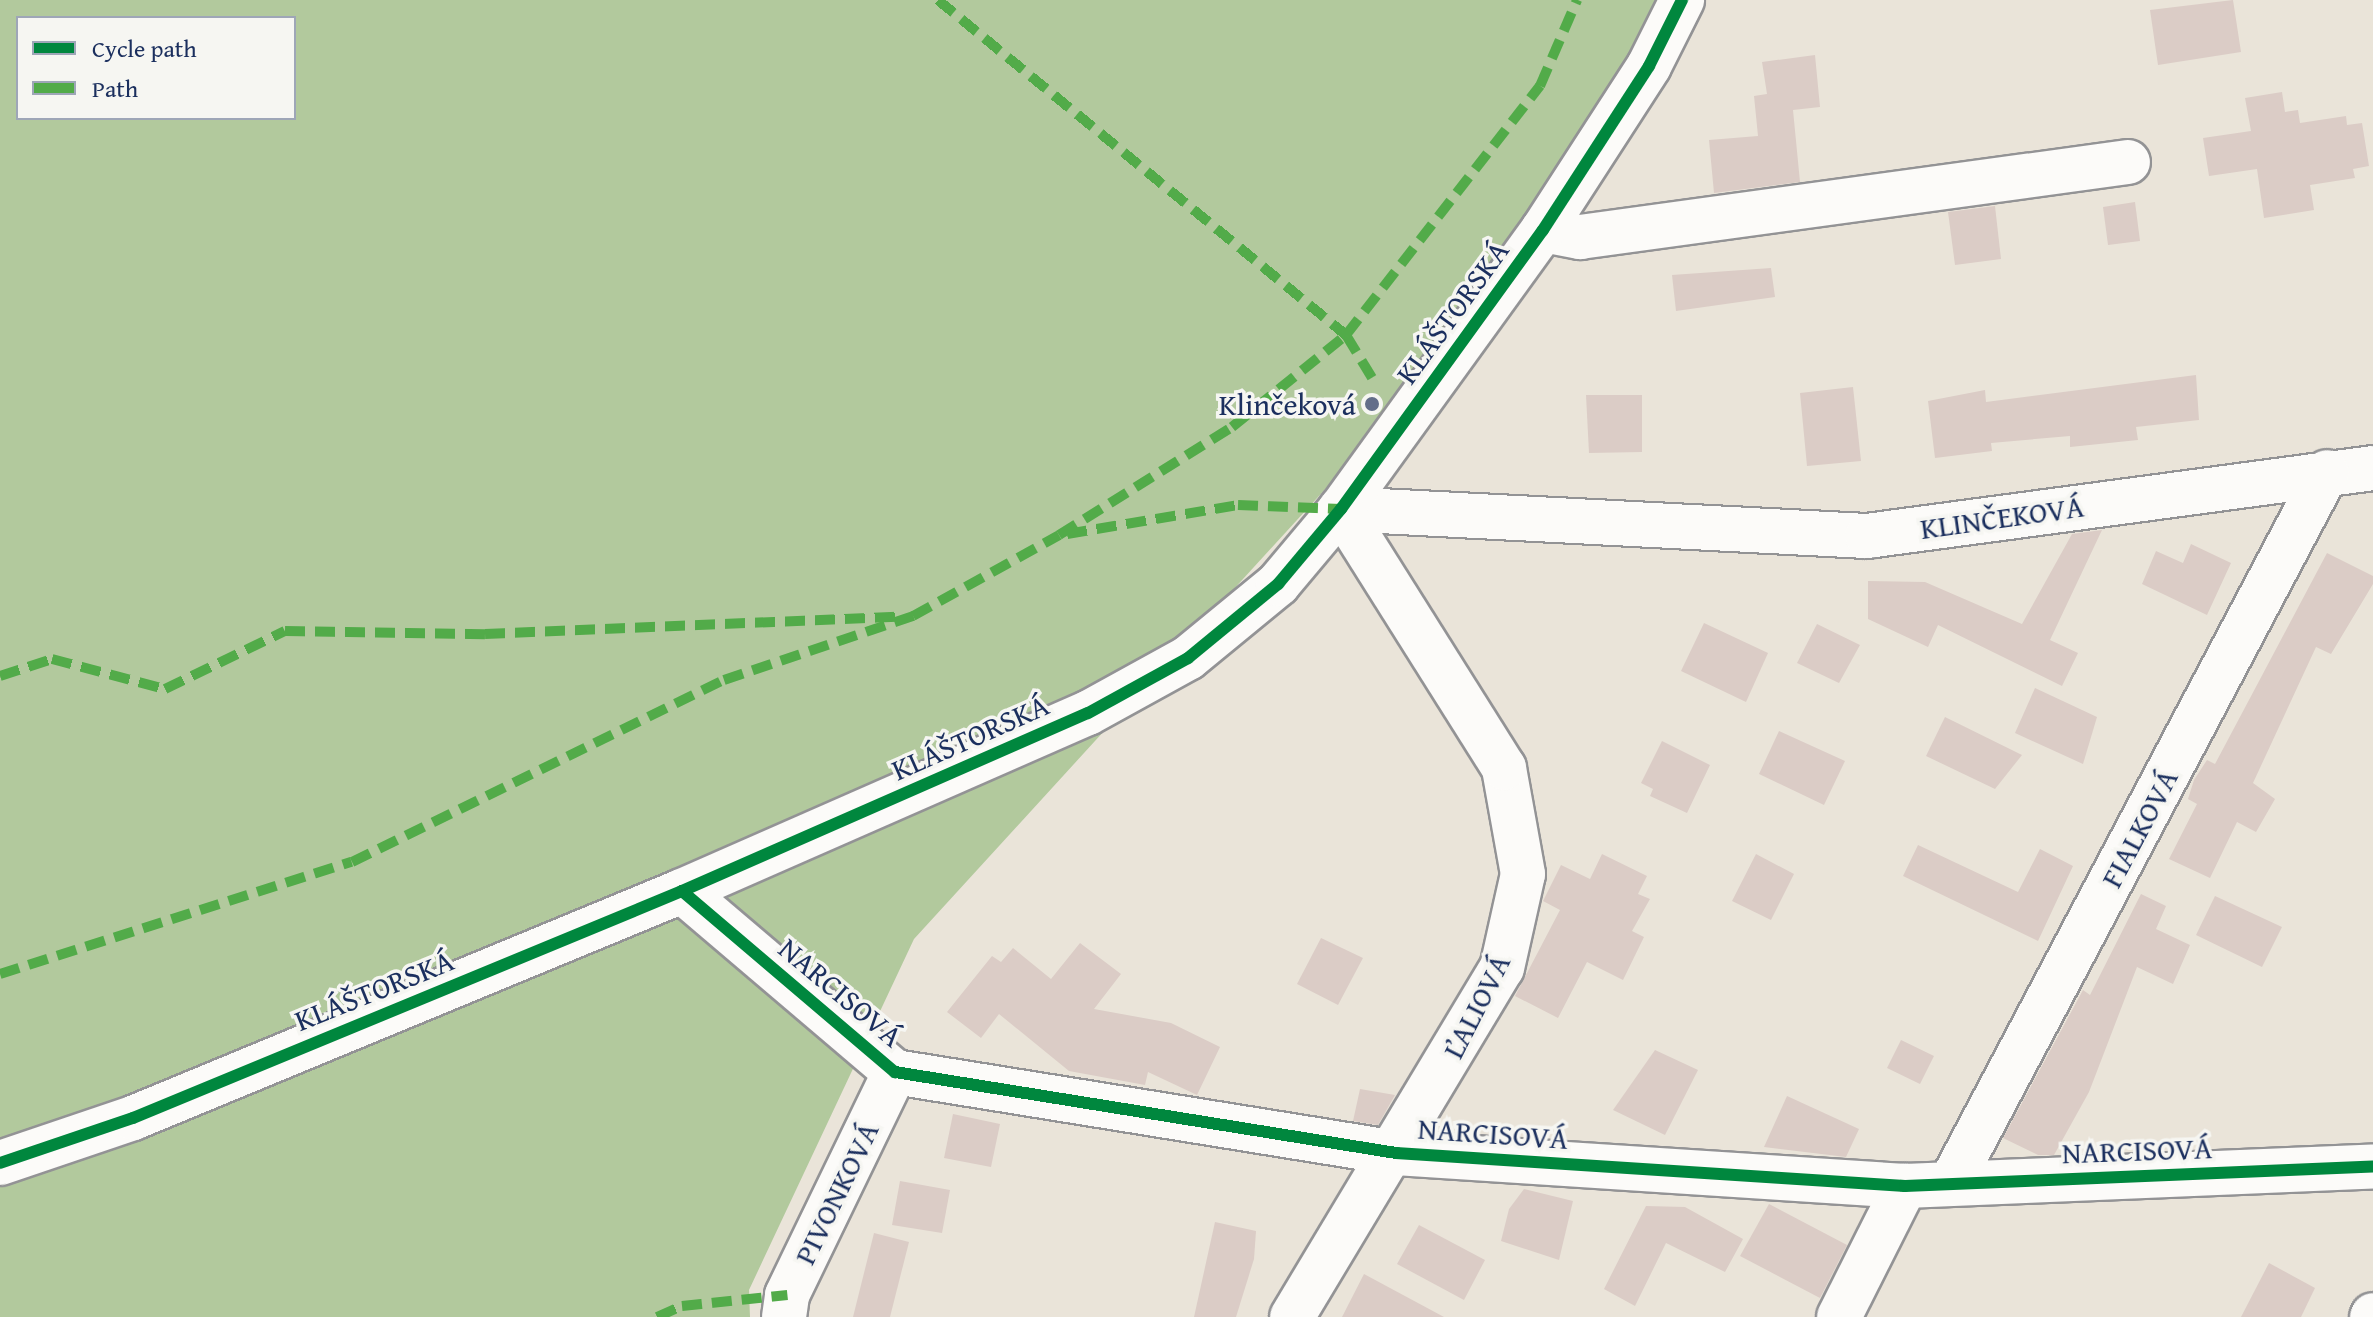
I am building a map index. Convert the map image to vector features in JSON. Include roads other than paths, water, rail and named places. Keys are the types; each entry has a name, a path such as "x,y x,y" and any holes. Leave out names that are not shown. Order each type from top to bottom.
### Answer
{"street":[{"name":"KLÁŠTORSKÁ","path":"0,1163 133,1118 682,891 1061,725 1188,658 1278,584 1341,509 1543,230 1649,66 1682,0"},
{"path":"1543,230 1580,237 2128,162"},
{"name":"KLINČEKOVÁ","path":"1341,509 1867,536 2373,468"},
{"name":"FIALKOVÁ","path":"1951,1183 2327,472"},
{"name":"ĽALIOVÁ","path":"1292,1317 1396,1153 1502,968 1523,874 1504,768 1341,509"},
{"name":"NARCISOVÁ","path":"682,891 895,1072 1396,1153 1905,1186 2373,1166"},
{"name":"PIVONKOVÁ","path":"784,1317 787,1295 895,1072"},
{"path":"1839,1317 1905,1186"}],"place":[{"name":"Klinčeková","path":"1372,404"}]}
